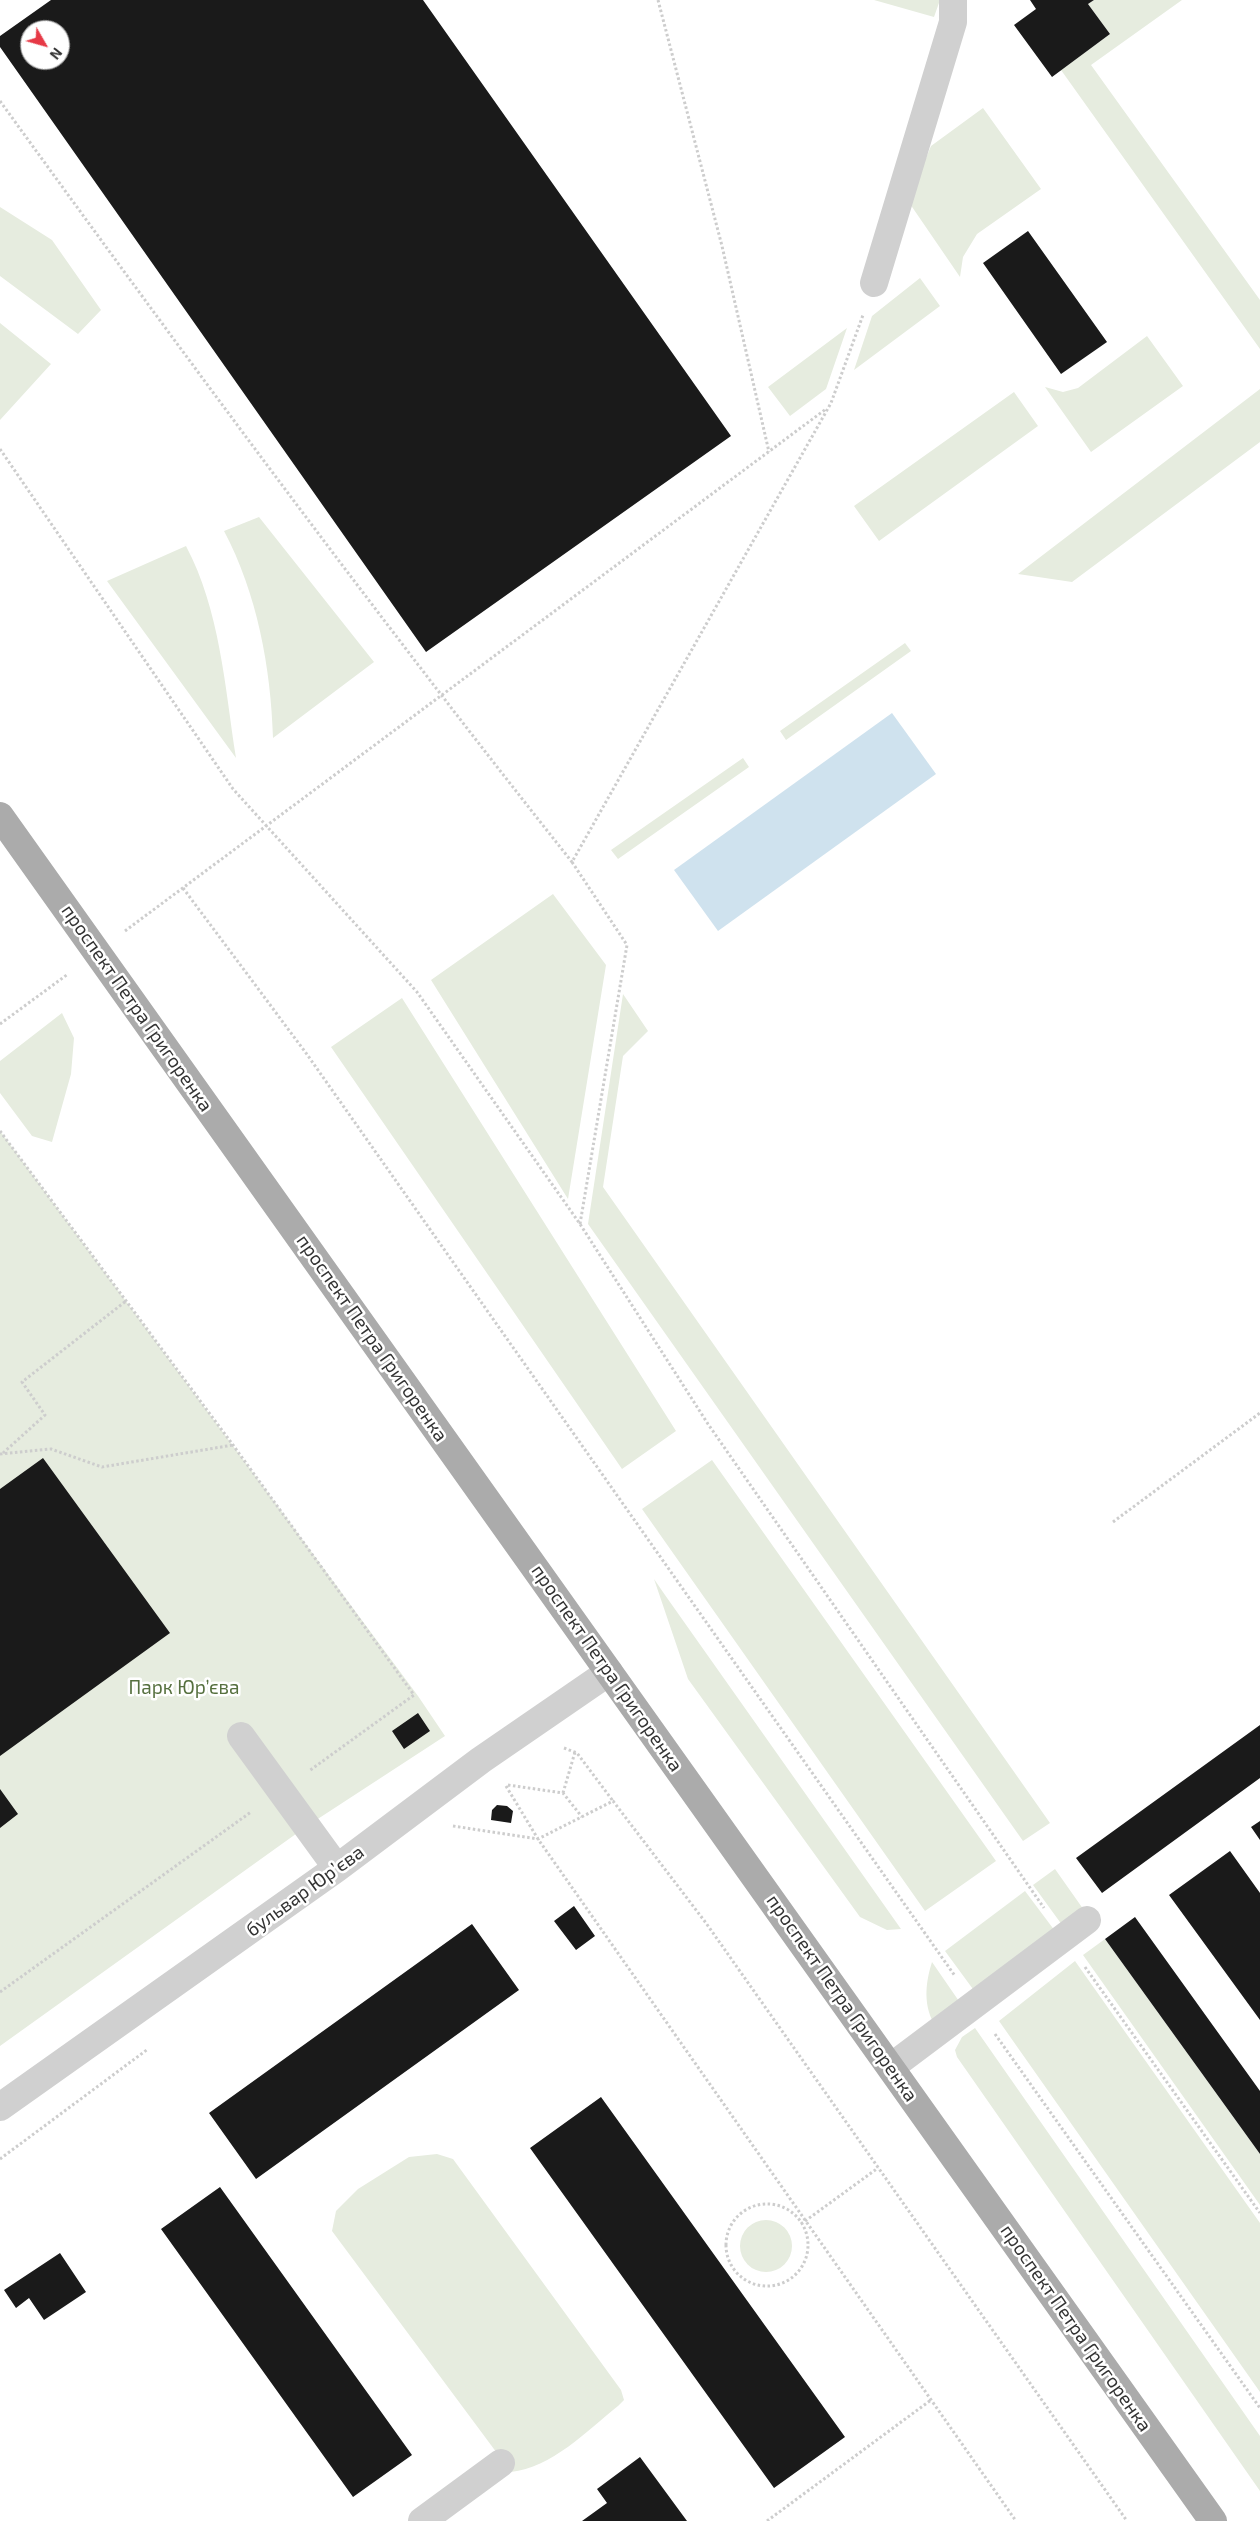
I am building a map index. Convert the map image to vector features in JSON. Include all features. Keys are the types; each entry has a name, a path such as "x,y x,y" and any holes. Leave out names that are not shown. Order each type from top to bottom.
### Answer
{"main road":[{"name":"проспект Петра Григоренка","path":"0,816 1213,2521"}],"street":[{"path":"874,283 953,22 953,0"},
{"name":"бульвар Юрʼєва","path":"0,2108 337,1868 481,1760 609,1672"},
{"path":"241,1736 337,1868"},
{"path":"890,2067 1087,1920"},
{"path":"422,2521 501,2463"}],"path":[{"path":"658,0 722,246 769,452"},
{"path":"0,101 129,279 440,696 572,862 627,945 580,1224"},
{"path":"572,862 828,408 874,283"},
{"path":"0,1024 828,408"},
{"path":"0,449 232,789 417,992 580,1224 708,1424 1064,1937 1260,2213"},
{"path":"183,888 324,1077 631,1512 974,2005 1260,2408"},
{"path":"0,1131 233,1444 414,1695 0,1992"},
{"path":"1,1453 45,1416 22,1382 126,1301"},
{"path":"1113,1522 1260,1413"},
{"path":"1,1453 51,1449 102,1467 233,1444"},
{"path":"558,1750 566,1747 575,1752 706,1923 1127,2521"},
{"path":"563,1793 575,1752"},
{"path":"505,1785 513,1779"},
{"path":"505,1785 563,1793 582,1817"},
{"path":"505,1785 538,1839 1016,2521"},
{"path":"450,1826 538,1839 613,1801"},
{"path":"801,2224 878,2168"},
{"path":"771,2204 784,2208 795,2216 801,2224 807,2240 807,2253 802,2265 794,2276 782,2283 769,2286 743,2279 734,2269 727,2251 728,2231 735,2219 745,2210 757,2205 771,2204"},
{"path":"767,2521 931,2400"}],"green space":[{"path":"874,0 940,0 934,17"},
{"path":"1094,0 1182,0 1091,65 1260,300 1260,349 1061,70 1110,34 1088,4"},
{"path":"983,108 1041,189 977,234 963,257 960,277 908,201 931,146"},
{"path":"0,207 52,240 101,310 78,334 0,276"},
{"path":"920,278 940,306 854,370 872,316"},
{"path":"0,323 51,364 0,420"},
{"path":"847,328 826,389 790,416 768,387"},
{"path":"1147,336 1183,386 1091,452 1045,387 1063,392 1078,388"},
{"path":"1260,389 1260,442 1072,582 1018,574"},
{"path":"1014,392 1038,426 879,541 854,506"},
{"path":"259,517 374,662 273,738 269,685 260,632 245,580 224,531"},
{"path":"186,546 207,596 214,622 220,649 236,758 107,581"},
{"path":"905,643 911,651 786,740 780,731"},
{"path":"743,758 749,767 618,859 611,850"},
{"path":"553,894 606,965 568,1199 431,980"},
{"path":"623,994 648,1031 623,1056 603,1187 1050,1823 1023,1841 588,1224"},
{"path":"402,998 676,1431 622,1469 331,1047"},
{"path":"62,1013 74,1038 71,1074 52,1142 32,1136 0,1093 0,1061"},
{"name":"Парк Юр’єва","path":"0,1131 418,1696 445,1736 307,1826 0,2046"},
{"path":"712,1460 996,1861 925,1911 642,1509"},
{"path":"654,1579 901,1929 887,1930 860,1917 688,1679"},
{"path":"1055,1869 1086,1913 1065,1929 1033,1885"},
{"path":"1025,1891 1058,1935 978,1996 945,1951"},
{"path":"1105,1939 1260,2154 1260,2205 1083,1955"},
{"path":"1075,1961 1260,2223 1260,2392 999,2021"},
{"path":"932,1962 963,2007 936,2027 929,2012 926,1995"},
{"path":"975,2028 1260,2436 1260,2491 957,2057 955,2050 962,2037"},
{"path":"437,2154 453,2159 621,2390 624,2400 568,2447 540,2464 526,2469 511,2472 332,2231 336,2211 358,2189 409,2157"},
{"path":"761,2220 771,2220 785,2227 792,2241 792,2251 785,2265 771,2272 761,2272 751,2268 744,2261 740,2251 740,2241 744,2231 751,2224"}],"water":[{"path":"892,713 936,774 718,931 674,870"}],"building":[{"path":"51,0 423,0 731,436 426,652 0,47 0,36 20,22 20,70 70,70 70,20 23,20"},
{"path":"1030,0 1094,0 1088,4 1110,34 1052,77 1014,25 1036,9"},
{"path":"1028,231 1107,342 1061,374 983,263"},
{"path":"43,1458 170,1633 0,1756 0,1489"},
{"path":"418,1713 430,1731 404,1749 392,1731"},
{"path":"1260,1725 1260,1778 1102,1893 1076,1858"},
{"path":"0,1789 18,1814 0,1828"},
{"path":"497,1805 507,1806 513,1811 511,1823 491,1820 492,1810"},
{"path":"1260,1821 1260,1840 1251,1827"},
{"path":"1230,1851 1260,1893 1260,2020 1169,1895"},
{"path":"574,1906 595,1936 576,1950 554,1921"},
{"path":"1135,1917 1260,2091 1260,2154 1105,1939"},
{"path":"472,1924 519,1990 256,2179 209,2113"},
{"path":"601,2097 845,2437 774,2488 530,2148"},
{"path":"220,2187 412,2455 353,2497 161,2229"},
{"path":"60,2253 86,2292 44,2320 29,2298 16,2308 4,2290"},
{"path":"640,2457 687,2521 582,2521 607,2503 597,2489"}]}
